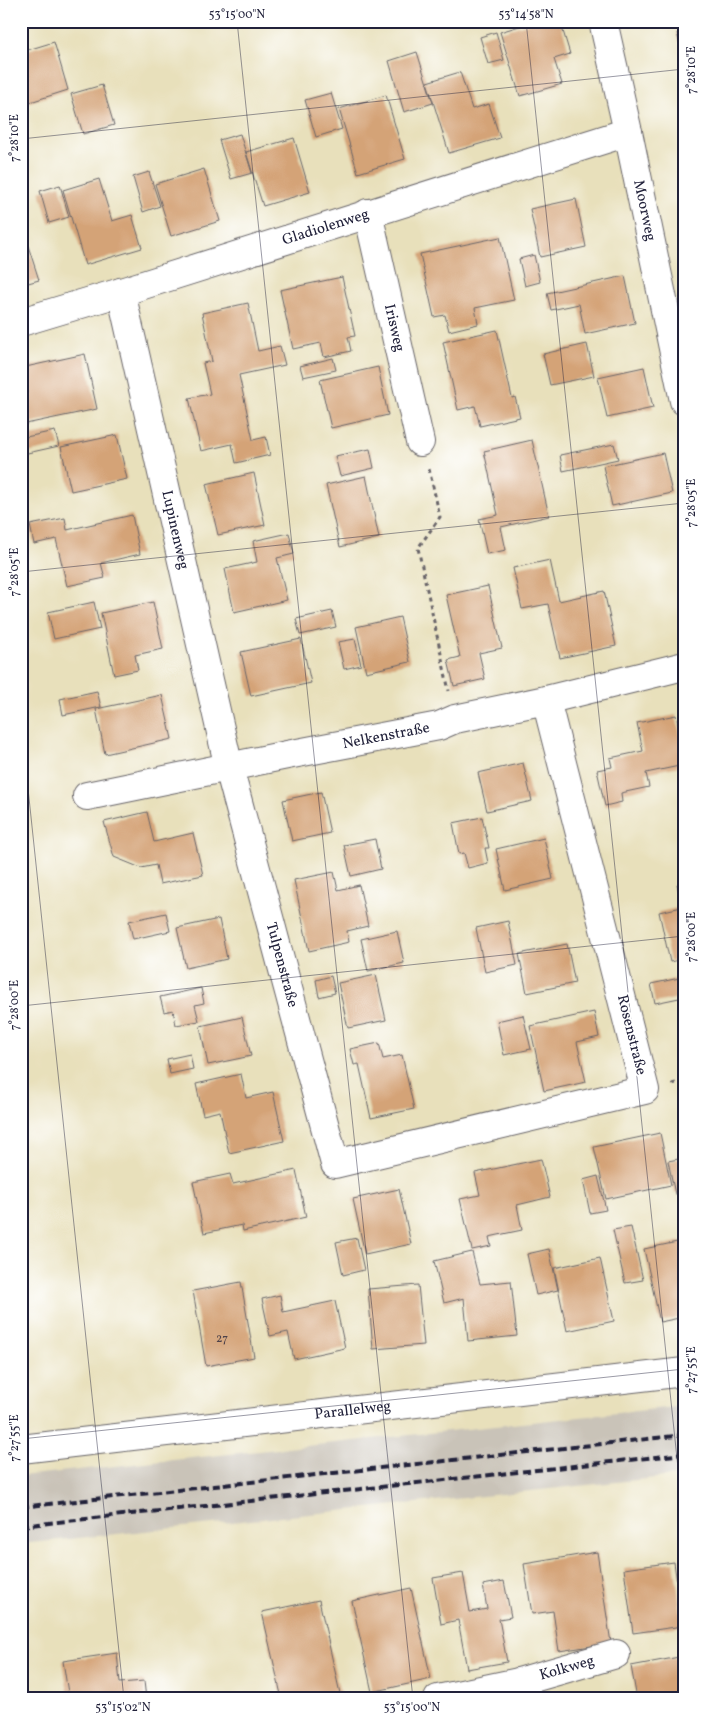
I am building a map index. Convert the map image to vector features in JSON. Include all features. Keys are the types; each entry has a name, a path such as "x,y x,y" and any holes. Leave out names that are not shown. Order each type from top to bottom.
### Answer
{"street":[{"name":"Moorweg","path":"603,21 684,401"},
{"name":"Gladiolenweg","path":"21,322 122,292 628,132"},
{"name":"Irisweg","path":"368,213 420,442"},
{"name":"Lupinenweg","path":"122,292 229,768"},
{"name":"Nelkenstraße","path":"87,796 439,726 455,719 546,700 684,666"},
{"name":"Rosenstraße","path":"335,1164 645,1090 546,700"},
{"name":"Tulpenstraße","path":"229,768 335,1164"},
{"name":"Parallelweg","path":"21,1449 684,1372"},
{"name":"Kolkweg","path":"438,1699 522,1691 616,1654"}],"path":[{"path":"420,442 440,517 418,548 455,719"}],"shaded area":[{"path":"684,1406 684,1475 21,1544 21,1476"}],"building":[{"path":"536,21 560,21 570,54 554,59 562,84 520,96 500,32"},
{"path":"684,31 684,57 683,57 677,33"},
{"path":"496,32 504,60 488,64 480,37"},
{"path":"54,42 68,90 21,105 21,52"},
{"path":"417,52 433,103 404,112 389,61"},
{"path":"460,72 472,109 489,104 500,138 449,153 427,82"},
{"path":"102,85 114,125 83,134 71,94"},
{"path":"331,93 342,129 316,137 305,100"},
{"path":"386,95 405,159 358,173 339,109"},
{"path":"240,134 252,173 231,179 219,140"},
{"path":"294,138 310,192 263,206 246,152"},
{"path":"204,169 220,221 171,236 155,184"},
{"path":"149,172 160,206 143,212 133,177"},
{"path":"99,179 112,221 132,215 142,248 85,265 63,190"},
{"path":"60,185 69,217 49,223 40,191"},
{"path":"576,199 586,247 540,257 530,209"},
{"path":"21,224 39,280 21,285"},
{"path":"500,237 514,300 475,308 478,324 449,331 445,315 434,317 420,254"},
{"path":"534,255 540,282 525,286 519,259"},
{"path":"625,276 635,323 585,334 579,304 551,310 547,293"},
{"path":"342,277 355,336 348,337 351,351 324,357 321,343 293,349 280,290"},
{"path":"248,303 258,351 280,346 285,365 239,375 253,440 266,437 270,455 236,463 232,444 201,451 189,398 210,394 203,363 212,361 202,313"},
{"path":"497,330 512,398 515,397 520,417 480,426 475,406 458,410 443,342"},
{"path":"587,344 594,376 550,385 543,354"},
{"path":"85,354 97,409 21,425 21,394 27,393 21,368"},
{"path":"333,358 336,370 303,377 300,366"},
{"path":"378,367 388,415 331,428 320,380"},
{"path":"644,367 653,408 607,418 598,377"},
{"path":"55,431 59,446 23,454 21,438"},
{"path":"117,435 127,479 71,491 61,447"},
{"path":"532,440 549,516 501,527 506,550 487,554 479,519 498,515 484,451"},
{"path":"614,444 618,459 563,471 560,455"},
{"path":"370,449 374,468 340,476 335,456"},
{"path":"663,453 672,493 612,506 603,466"},
{"path":"254,473 265,525 218,535 206,484"},
{"path":"366,476 379,538 340,547 326,485"},
{"path":"132,515 140,554 101,563 105,578 67,586 56,539 34,544 30,525 65,518 67,530"},
{"path":"289,533 294,554 277,558 287,600 234,612 225,569 257,562 253,541"},
{"path":"550,560 559,601 604,591 616,646 560,658 548,604 522,609 513,568"},
{"path":"488,586 502,648 479,653 485,679 454,686 448,660 460,657 446,595"},
{"path":"94,602 100,629 54,639 48,612"},
{"path":"153,602 163,649 135,655 138,670 114,675 101,613"},
{"path":"332,611 336,627 300,635 296,619"},
{"path":"400,617 410,662 366,672 356,627"},
{"path":"301,639 311,683 251,696 241,652"},
{"path":"355,639 361,665 344,669 338,642"},
{"path":"97,691 101,707 63,715 60,699"},
{"path":"162,695 172,739 105,754 96,709"},
{"path":"676,715 684,751 684,765 646,773 649,787 621,793 622,802 605,806 597,770 612,767 610,758 643,751 637,723"},
{"path":"523,763 532,801 487,811 478,773"},
{"path":"321,792 330,833 292,841 283,800"},
{"path":"147,812 154,842 193,833 203,875 160,884 156,865 141,868 114,857 104,822"},
{"path":"482,817 489,848 485,848 488,863 468,868 464,853 459,854 453,823"},
{"path":"544,838 553,879 505,890 496,849"},
{"path":"375,839 381,869 351,876 344,845"},
{"path":"334,872 338,890 359,885 368,926 347,931 349,942 309,951 294,880"},
{"path":"684,883 684,959 670,962 659,912 682,907 677,884"},
{"path":"166,913 170,931 133,939 129,921"},
{"path":"219,919 227,959 186,968 177,928"},
{"path":"508,921 517,965 485,972 476,928"},
{"path":"397,931 404,963 368,971 361,939"},
{"path":"567,944 575,983 527,993 519,954"},
{"path":"376,975 386,1020 348,1028 338,983"},
{"path":"331,976 335,993 319,997 316,980"},
{"path":"684,977 684,997 655,1003 651,984"},
{"path":"201,988 204,1003 195,1005 199,1021 176,1025 173,1010 164,1012 160,997"},
{"path":"594,1012 599,1037 577,1042 586,1082 544,1091 530,1026"},
{"path":"523,1015 531,1049 504,1055 497,1021"},
{"path":"242,1017 251,1056 208,1065 200,1026"},
{"path":"379,1043 383,1059 402,1055 414,1109 371,1118 359,1064 354,1065 350,1049"},
{"path":"190,1054 193,1069 170,1074 167,1059"},
{"path":"241,1074 246,1098 273,1092 284,1141 229,1153 220,1111 203,1115 196,1084"},
{"path":"660,1133 671,1185 606,1199 594,1147"},
{"path":"684,1158 684,1192 675,1194 668,1161"},
{"path":"541,1159 550,1197 517,1205 522,1230 489,1237 491,1246 472,1250 460,1199 480,1195 475,1173"},
{"path":"296,1170 306,1217 243,1231 242,1225 204,1233 193,1182 230,1174 233,1184"},
{"path":"598,1176 606,1210 590,1213 583,1180"},
{"path":"399,1189 411,1244 365,1254 353,1199"},
{"path":"631,1227 643,1280 625,1283 613,1230"},
{"path":"357,1238 364,1270 343,1275 336,1242"},
{"path":"682,1241 684,1248 684,1317 660,1322 644,1249"},
{"path":"549,1249 558,1290 536,1295 527,1254"},
{"path":"472,1252 480,1284 511,1281 517,1336 468,1341 464,1298 444,1303 434,1261"},
{"path":"600,1258 614,1321 567,1331 554,1268"},
{"path":"241,1282 254,1357 206,1366 193,1291"},
{"path":"418,1285 424,1345 373,1349 368,1289"},
{"path":"280,1295 283,1312 335,1301 345,1348 294,1359 288,1332 270,1336 262,1299"},
{"path":"597,1552 611,1643 559,1651 553,1611 532,1614 524,1564"},
{"path":"674,1562 683,1626 633,1633 624,1569"},
{"path":"463,1573 470,1612 487,1609 483,1585 504,1581 511,1617 499,1619 507,1662 467,1669 458,1620 441,1624 433,1578"},
{"path":"411,1588 431,1679 372,1692 352,1601"},
{"path":"319,1600 341,1698 282,1699 262,1612"},
{"path":"117,1653 120,1683 144,1681 146,1699 82,1699 68,1693 63,1661"},
{"path":"679,1657 684,1684 684,1699 637,1699 631,1666"}],"railway":[{"path":"21,1507 684,1435"},
{"path":"21,1526 684,1454"}]}
